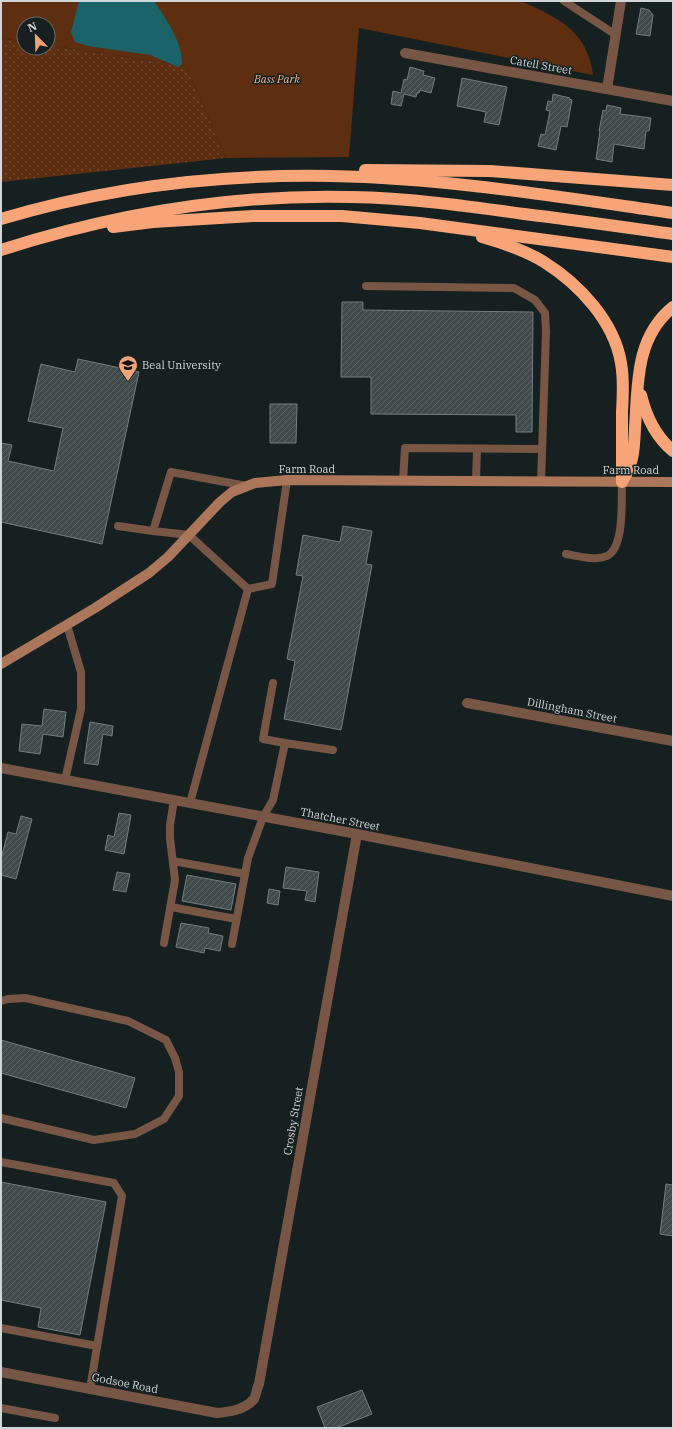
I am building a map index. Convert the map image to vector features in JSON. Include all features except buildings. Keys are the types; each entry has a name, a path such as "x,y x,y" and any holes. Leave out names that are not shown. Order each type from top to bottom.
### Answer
{"highway":[{"path":"1,220 58,204 125,191 178,183 320,170 453,170 542,175 673,186"},
{"path":"239,178 331,176 400,179 531,193 673,213"},
{"path":"1,250 106,221 173,209 253,200 306,197 395,199 452,204 673,234"},
{"path":"41,238 153,222 253,216 342,216 420,223 673,257"},
{"path":"420,223 488,239 531,255 543,261 563,276 596,308 611,332 621,363 623,383 622,482"},
{"path":"622,482 631,466 634,449 638,376 641,360 647,341 657,323 673,307"},
{"path":"638,376 640,392 648,417 660,438 673,451"}],"street":[{"path":"607,89 621,1"},
{"name":"Catell Street","path":"405,53 673,102"},
{"name":"Farm Road","path":"1,664 67,625 149,573 168,557 226,497 232,492 247,486 269,481 287,480 673,482"},
{"name":"Dillingham Street","path":"467,703 673,741"},
{"name":"Thatcher Street","path":"1,768 357,834 673,896"},
{"name":"Crosby Street","path":"243,1407 254,1398 259,1384 357,834"},
{"name":"Godsoe Road","path":"1,1374 217,1413 230,1412 243,1407"}],"lane":[{"path":"564,1 616,34"},
{"path":"366,286 514,288 534,300 545,312 546,332 541,482"},
{"path":"403,481 405,448 542,449"},
{"path":"476,481 477,449"},
{"path":"153,531 171,472 247,486"},
{"path":"248,589 272,584 287,480"},
{"path":"566,554 597,558 606,556 613,552 620,529 622,482"},
{"path":"118,526 189,535 248,589"},
{"path":"190,803 248,589"},
{"path":"65,780 81,709 81,672 67,625"},
{"path":"273,683 263,739 333,750"},
{"path":"232,944 250,850 273,800 285,743"},
{"path":"164,943 175,880 170,838 170,825 174,800"},
{"path":"173,861 245,874"},
{"path":"171,907 236,919"},
{"path":"1,1001 25,998 128,1021 166,1040 175,1058 179,1072 179,1096 164,1119 135,1134 94,1140 1,1118"},
{"path":"1,1162 114,1183 122,1196 90,1389"},
{"path":"1,1328 97,1346"},
{"path":"1,1408 55,1418"}],"green space":[{"name":"Bass Park","path":"1,1 521,1 547,13 578,36 585,47 590,60 593,75 359,28 349,157 226,158 186,66 56,46 56,16 16,16 16,41 1,38"},
{"path":"1,38 16,41 16,56 56,56 56,46 186,66 226,158 1,182"}],"water":[{"path":"79,1 154,1 168,22 180,48 182,64 178,67 150,55 88,46 75,42 71,32"}],"place":[{"name":"Beal University","path":"128,382"}]}
